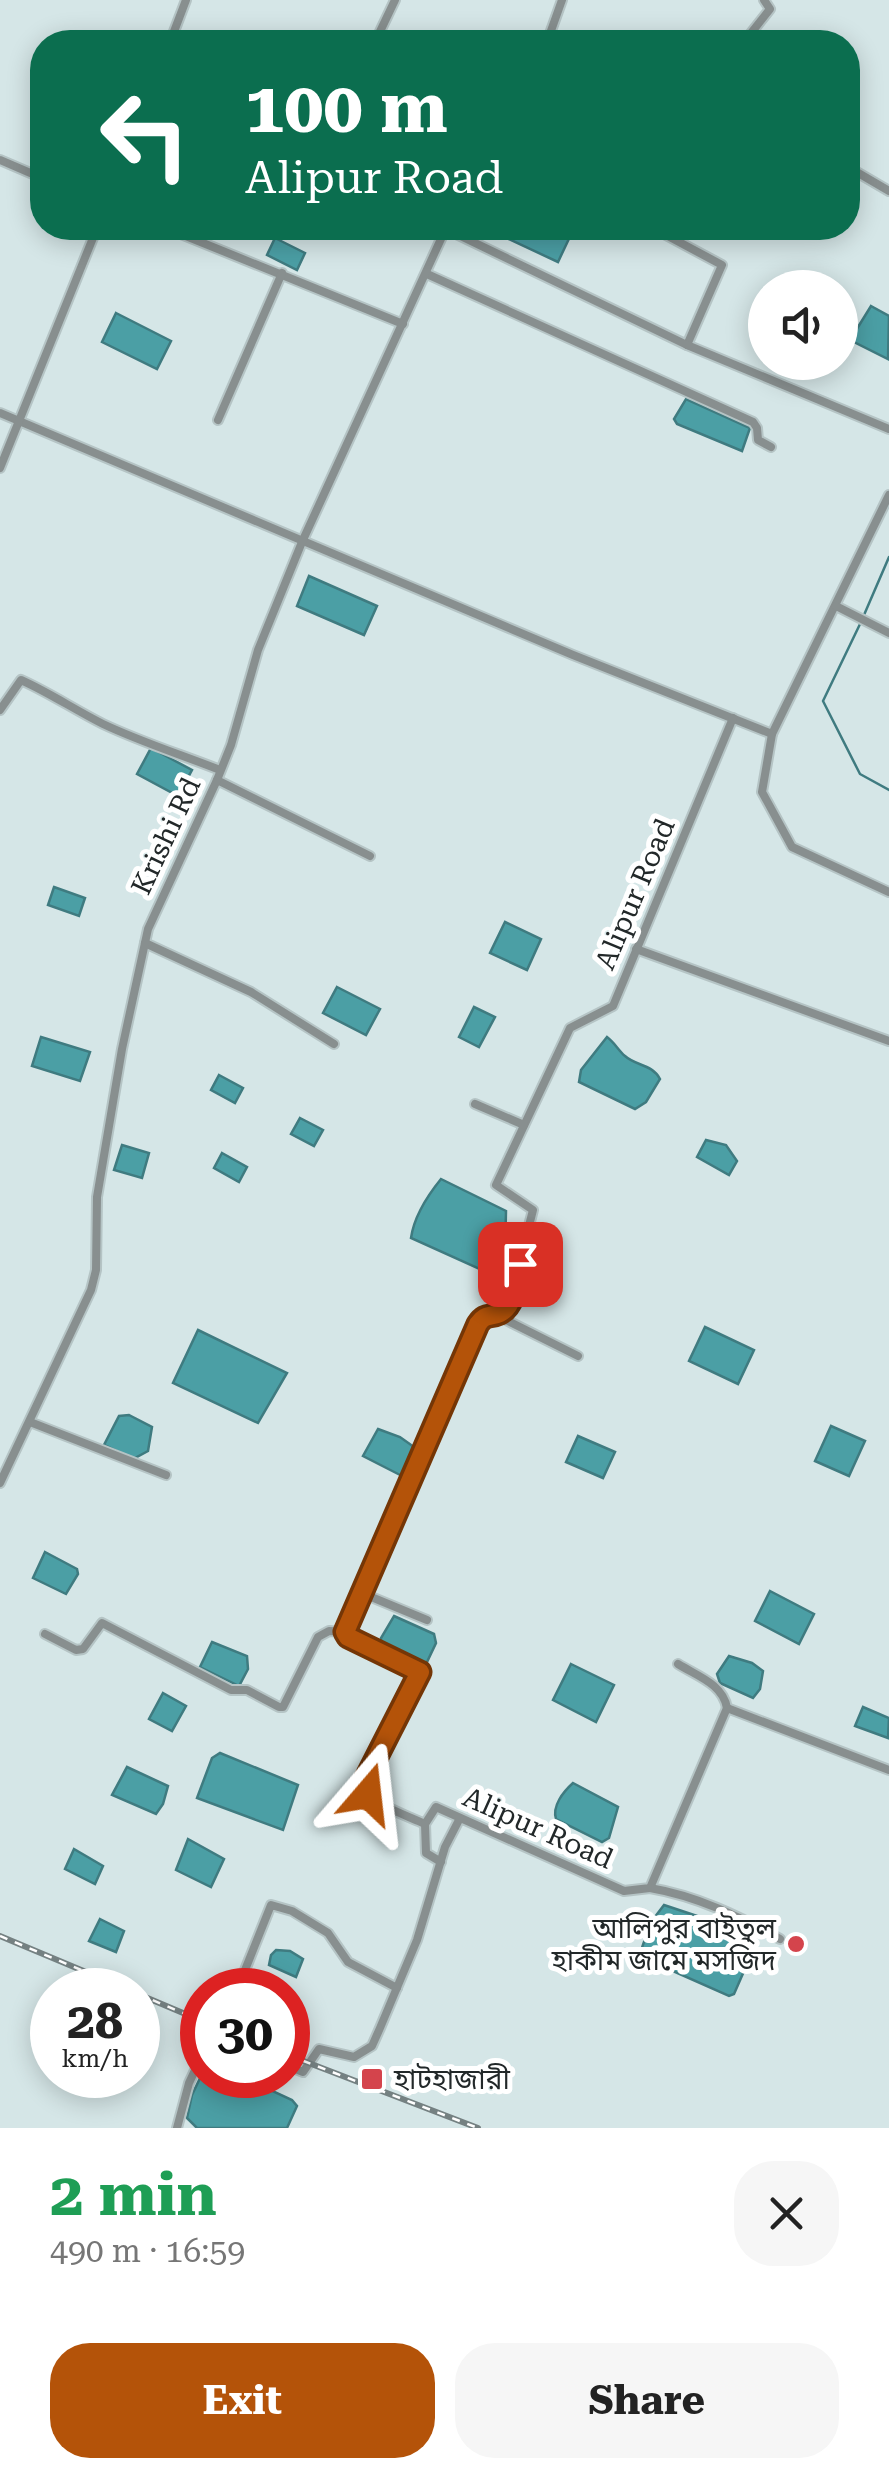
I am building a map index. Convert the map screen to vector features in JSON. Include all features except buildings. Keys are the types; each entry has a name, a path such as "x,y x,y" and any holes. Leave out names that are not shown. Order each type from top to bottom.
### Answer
{"street":[{"path":"175,30 186,0"},
{"path":"380,30 394,0"},
{"path":"551,30 562,0"},
{"path":"753,30 770,9 764,0"},
{"path":"0,160 30,173"},
{"path":"860,173 889,191"},
{"path":"0,468 92,240"},
{"path":"197,240 403,324"},
{"name":"Krishi Rd","path":"0,1483 94,1280 97,1197 122,1049 148,928 219,775 258,650 302,542 441,240"},
{"path":"471,240 688,345 889,428"},
{"path":"675,240 722,265 688,345"},
{"path":"218,420 282,273"},
{"path":"427,274 753,422 758,440 771,447"},
{"path":"0,413 302,542 772,734"},
{"path":"889,495 772,734 762,792 792,846 889,892"},
{"path":"836,606 889,633"},
{"path":"0,710 20,680 109,726 219,775 370,856"},
{"name":"Alipur Road","path":"733,718 612,1006 570,1028 496,1185 533,1210 514,1292 502,1312 486,1315 478,1324 345,1632 420,1672 363,1784 380,1803 425,1824 436,1807 624,1890 650,1888 674,1892 731,1912 780,1939"},
{"path":"145,942 252,992 334,1044"},
{"path":"636,949 889,1041"},
{"path":"475,1104 524,1125"},
{"path":"502,1312 508,1320 578,1356"},
{"path":"30,1422 166,1474"},
{"path":"364,1594 427,1620"},
{"path":"45,1634 76,1650 83,1649 102,1623 230,1690 247,1690 280,1707 318,1636 329,1631 345,1632"},
{"path":"650,1888 727,1708 719,1689 678,1664"},
{"path":"727,1708 889,1770"},
{"path":"310,2063 320,2049 354,2057 372,2046 417,1940 441,1862 460,1818"},
{"path":"425,1824 426,1853 441,1862"},
{"path":"246,1968 271,1905 292,1911 328,1932 348,1962 397,1988"},
{"path":"177,2128 185,2098"}],"water":[{"path":"274,240 305,253 297,270 267,255"},
{"path":"511,240 568,240 558,262"},
{"path":"871,306 889,316 888,359 858,344 858,327"},
{"path":"116,313 171,341 157,369 102,342"},
{"path":"686,399 750,428 742,451 677,424 674,419"},
{"path":"309,576 377,606 364,635 297,606"},
{"path":"151,748 192,770 178,796 137,774"},
{"path":"54,887 85,898 79,916 48,905"},
{"path":"505,922 541,939 527,970 490,953"},
{"path":"337,987 380,1009 366,1035 323,1013"},
{"path":"474,1007 495,1017 479,1047 459,1037"},
{"path":"41,1037 90,1052 80,1081 32,1066"},
{"path":"607,1037 625,1056 653,1070 660,1079 646,1102 635,1109 579,1082 581,1070"},
{"path":"219,1075 243,1088 235,1103 211,1090"},
{"path":"300,1118 323,1130 314,1146 291,1134"},
{"path":"706,1140 726,1145 737,1161 729,1175 697,1157"},
{"path":"122,1145 149,1153 142,1178 114,1170"},
{"path":"222,1153 247,1167 239,1182 214,1168"},
{"path":"441,1179 506,1211 505,1253 493,1275 411,1238 422,1207"},
{"path":"705,1327 754,1350 738,1384 689,1361"},
{"path":"198,1330 287,1373 258,1423 173,1383"},
{"path":"129,1415 152,1427 148,1451 133,1459 104,1445 119,1416"},
{"path":"831,1426 865,1441 849,1476 815,1461"},
{"path":"378,1429 400,1437 421,1452 404,1477 363,1456"},
{"path":"578,1436 615,1452 603,1478 566,1462"},
{"path":"45,1552 77,1569 66,1594 33,1578"},
{"path":"770,1591 814,1614 799,1644 755,1621"},
{"path":"394,1616 434,1634 436,1643 427,1662 421,1665 381,1645"},
{"path":"212,1642 247,1656 248,1669 239,1686 200,1667"},
{"path":"729,1656 763,1671 760,1689 753,1698 720,1683 717,1674"},
{"path":"571,1664 614,1685 596,1722 553,1700"},
{"path":"163,1693 186,1706 172,1731 149,1719"},
{"path":"863,1707 889,1718 888,1738 855,1726"},
{"path":"220,1753 298,1785 283,1830 197,1798 212,1758"},
{"path":"127,1767 168,1786 156,1814 112,1795"},
{"path":"573,1783 618,1807 609,1838 602,1842 556,1819 557,1804"},
{"path":"188,1839 224,1859 211,1887 176,1870"},
{"path":"74,1849 103,1866 95,1884 65,1869"},
{"path":"664,1905 697,1916 755,1946 734,1994 729,1996 639,1956 651,1922"},
{"path":"100,1919 124,1931 116,1952 89,1941"},
{"path":"276,1950 290,1951 303,1959 300,1968 276,1968 269,1965"},
{"path":"191,2098 288,2098 297,2106 287,2128 197,2128 187,2118"}],"waterway":[{"path":"864,615 889,557"},
{"path":"861,622 823,701 860,774 889,790"}],"railway":[{"path":"0,1936 76,1968"},
{"path":"160,2003 180,2012"},
{"path":"310,2063 478,2128"}],"place":[{"name":"আলিপুর বাইতুল হাকীম জামে মসজিদ","path":"796,1944"},
{"name":"হাটহাজারী","path":"372,2079"}],"route":[{"path":"368,1794 363,1784 420,1672 345,1632 480,1319 502,1312 509,1304 520,1264"}]}
